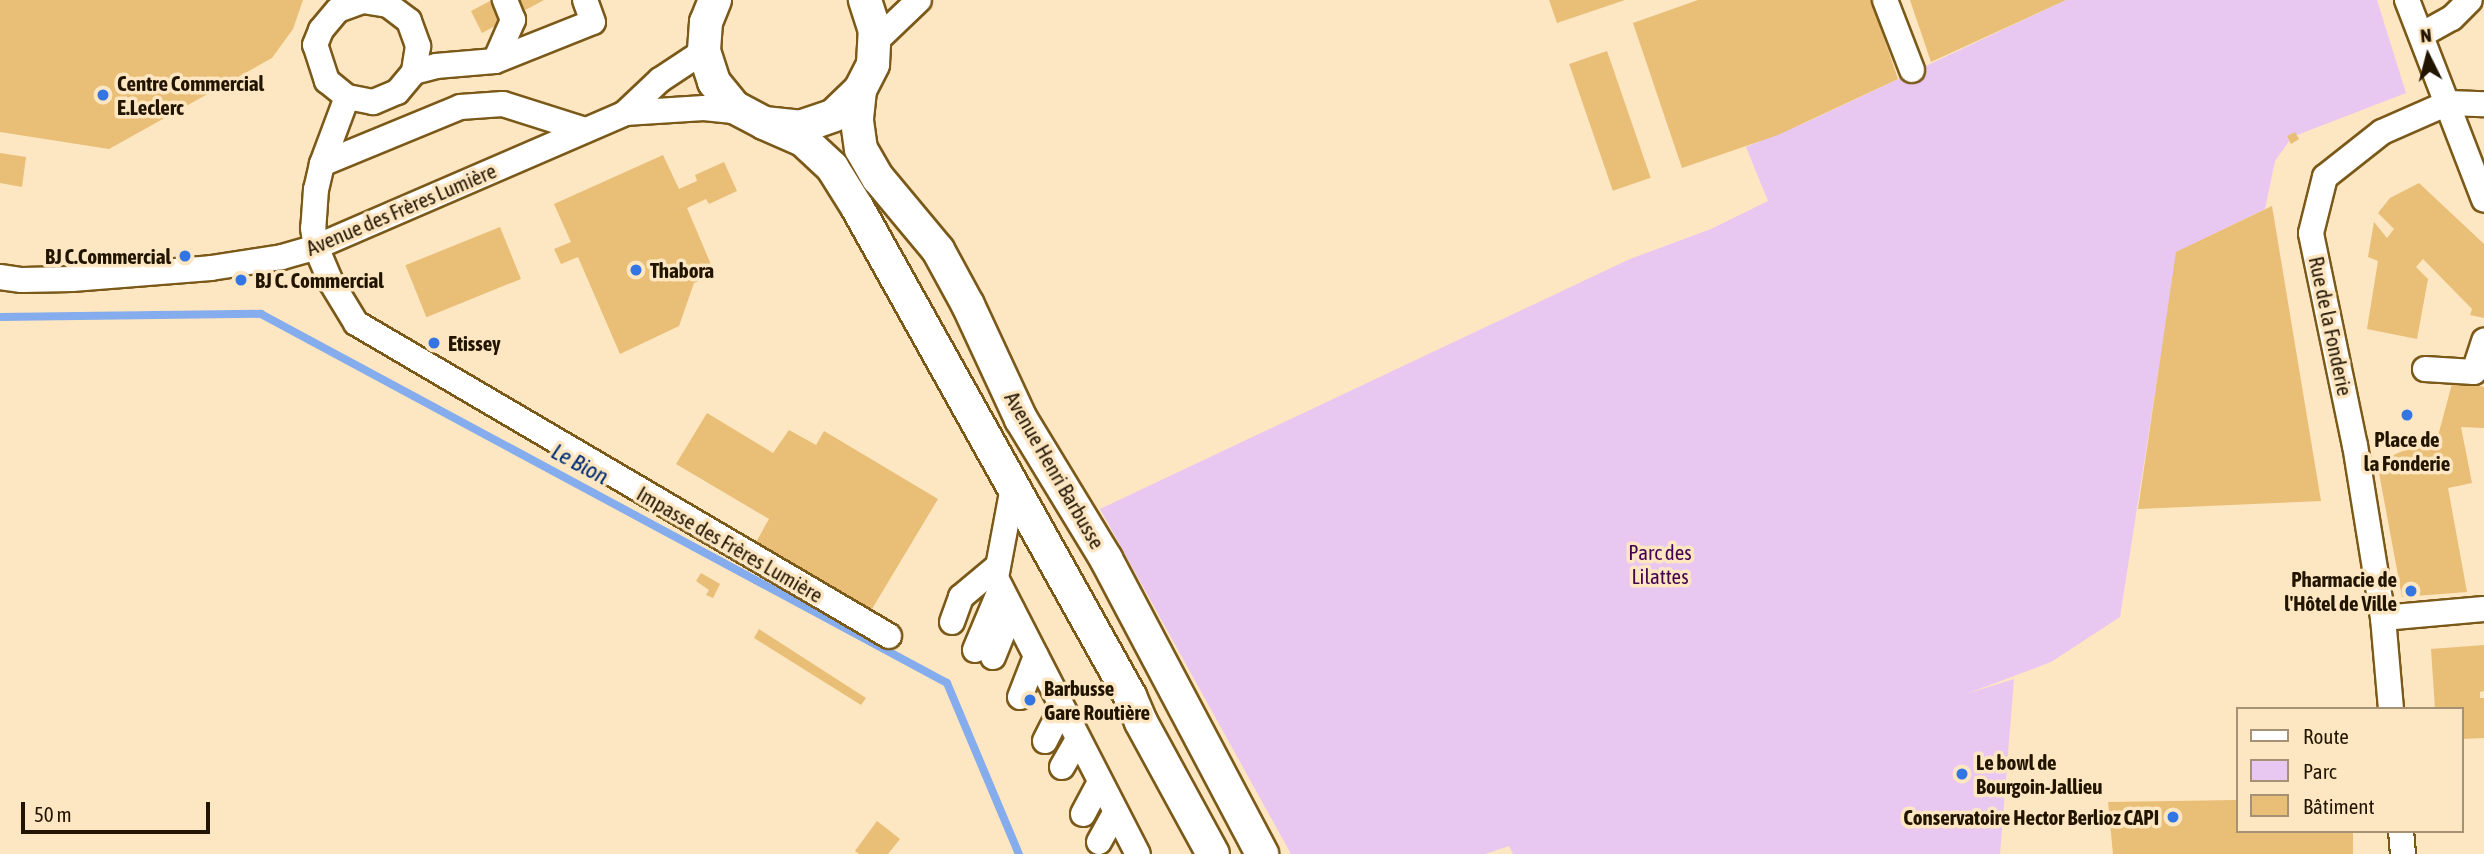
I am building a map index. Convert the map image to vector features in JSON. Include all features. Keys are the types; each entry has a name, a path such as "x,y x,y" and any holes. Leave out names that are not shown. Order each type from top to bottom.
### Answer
{"main road":[{"path":"715,0 706,22 704,51 714,82 734,107 753,117 800,127 834,115 860,90 873,64 875,31 864,0"},
{"name":"Avenue Henri Barbusse","path":"860,90 857,121 861,149 878,178 938,250 968,305 1021,419 1106,559 1262,854"},
{"name":"Avenue Henri Barbusse","path":"753,117 803,140 832,167 1130,696 1141,722 1213,854"}],"street":[{"path":"495,61 513,20 505,0"},
{"path":"414,72 436,66 495,61 593,22 585,0"},
{"path":"874,43 919,0"},
{"path":"1885,0 1912,69"},
{"path":"2407,0 2484,200"},
{"path":"2421,35 2452,18 2470,0"},
{"path":"363,1 390,2 409,21 418,46 414,72 397,92 373,102 347,97 327,81 316,45 321,30 338,10 350,5 363,1"},
{"name":"Avenue des Frères Lumière","path":"625,113 660,80 704,51"},
{"path":"316,247 313,228 316,189 322,164 347,97"},
{"path":"2448,103 2484,104"},
{"name":"Rue de la Fonderie","path":"2390,707 2383,618 2355,446 2312,233 2325,177 2382,132 2448,103"},
{"path":"322,164 460,107 503,104 584,130"},
{"name":"Avenue des Frères Lumière","path":"0,277 22,281 72,279 211,268 282,257 316,247 625,113 704,108 753,117"},
{"name":"Impasse des Frères Lumière","path":"316,247 331,282 356,323 889,636"},
{"path":"2425,369 2474,372 2484,341"},
{"path":"1013,487 999,577 1037,735"},
{"path":"999,577 961,597 1037,735"},
{"path":"999,577 1079,742"},
{"path":"2383,618 2484,609"},
{"path":"1037,735 1079,742"},
{"path":"1037,735 1079,742"},
{"path":"1037,735 1079,742"},
{"path":"1037,735 1079,742"},
{"path":"1037,735 1079,742"},
{"path":"1037,735 1079,742"},
{"path":"1037,735 1079,742"},
{"path":"1037,735 1079,742"},
{"path":"2401,833 2403,854"}],"green space":[{"name":"Parc des Lilattes","path":"2066,0 2377,0 2406,93 2292,137 2275,161 2265,209 2177,252 2120,617 2051,662 1966,694 2014,679 2000,854 1513,854 1509,846 1485,854 1291,854 1100,509 1630,259 1711,229 1768,201 1746,147 1807,122"}],"building":[{"name":"Centre Commercial E.Leclerc","path":"0,0 303,0 293,29 272,58 109,149 0,132"},
{"path":"492,0 544,0 482,33 471,11"},
{"path":"1549,0 1625,0 1557,23"},
{"path":"1698,0 1871,0 1898,79 1778,135 1682,168 1633,23"},
{"path":"1910,0 2066,0 1931,62"},
{"path":"1607,51 1651,178 1613,191 1569,64"},
{"path":"2295,132 2299,139 2291,144 2287,136"},
{"path":"0,153 26,157 22,187 0,183"},
{"name":"Thabora","path":"663,155 679,189 697,181 695,175 724,162 737,191 709,204 706,199 687,208 715,274 694,283 679,326 620,354 578,257 561,264 554,249 571,242 554,204"},
{"path":"2419,183 2484,244 2484,318 2470,315 2472,309 2423,259 2416,267 2428,279 2417,339 2367,329 2378,261 2368,257 2374,222 2387,238 2394,229 2378,213 2390,198"},
{"path":"2272,206 2321,501 2138,509 2176,252"},
{"path":"500,227 521,279 426,317 405,265"},
{"name":"Etissey","path":"429,336 442,341 439,349 426,344"},
{"path":"2453,380 2484,387 2484,428 2461,427 2472,483 2448,488 2467,592 2402,597 2377,462 2438,436"},
{"path":"707,413 773,453 789,430 816,445 824,431 938,499 869,614 754,546 769,519 676,464"},
{"path":"701,573 720,584 713,598 706,595 709,590 696,581"},
{"path":"759,629 866,698 861,705 754,638"},
{"path":"2484,645 2484,691 2480,692 2480,698 2484,698 2484,738 2463,739 2463,707 2435,707 2431,649"},
{"name":"Conservatoire Hector Berlioz CAPI","path":"2236,800 2236,833 2353,833 2353,854 2113,854 2108,802"},
{"path":"877,821 900,839 888,854 859,854 855,851"}],"waterway":[{"name":"Le Bion","path":"0,317 261,314 947,683 1019,854"}],"place":[{"name":"Centre Commercial E.Leclerc","path":"103,95"},
{"name":"BJ C.Commercial","path":"185,256"},
{"name":"Thabora","path":"636,270"},
{"name":"BJ C. Commercial","path":"241,280"},
{"name":"Etissey","path":"434,343"},
{"name":"Place de la Fonderie","path":"2407,415"},
{"name":"Pharmacie de l'Hôtel de Ville","path":"2411,591"},
{"name":"Barbusse Gare Routière","path":"1030,700"},
{"name":"Le bowl de Bourgoin-Jallieu","path":"1962,774"},
{"name":"Conservatoire Hector Berlioz CAPI","path":"2173,817"}]}
